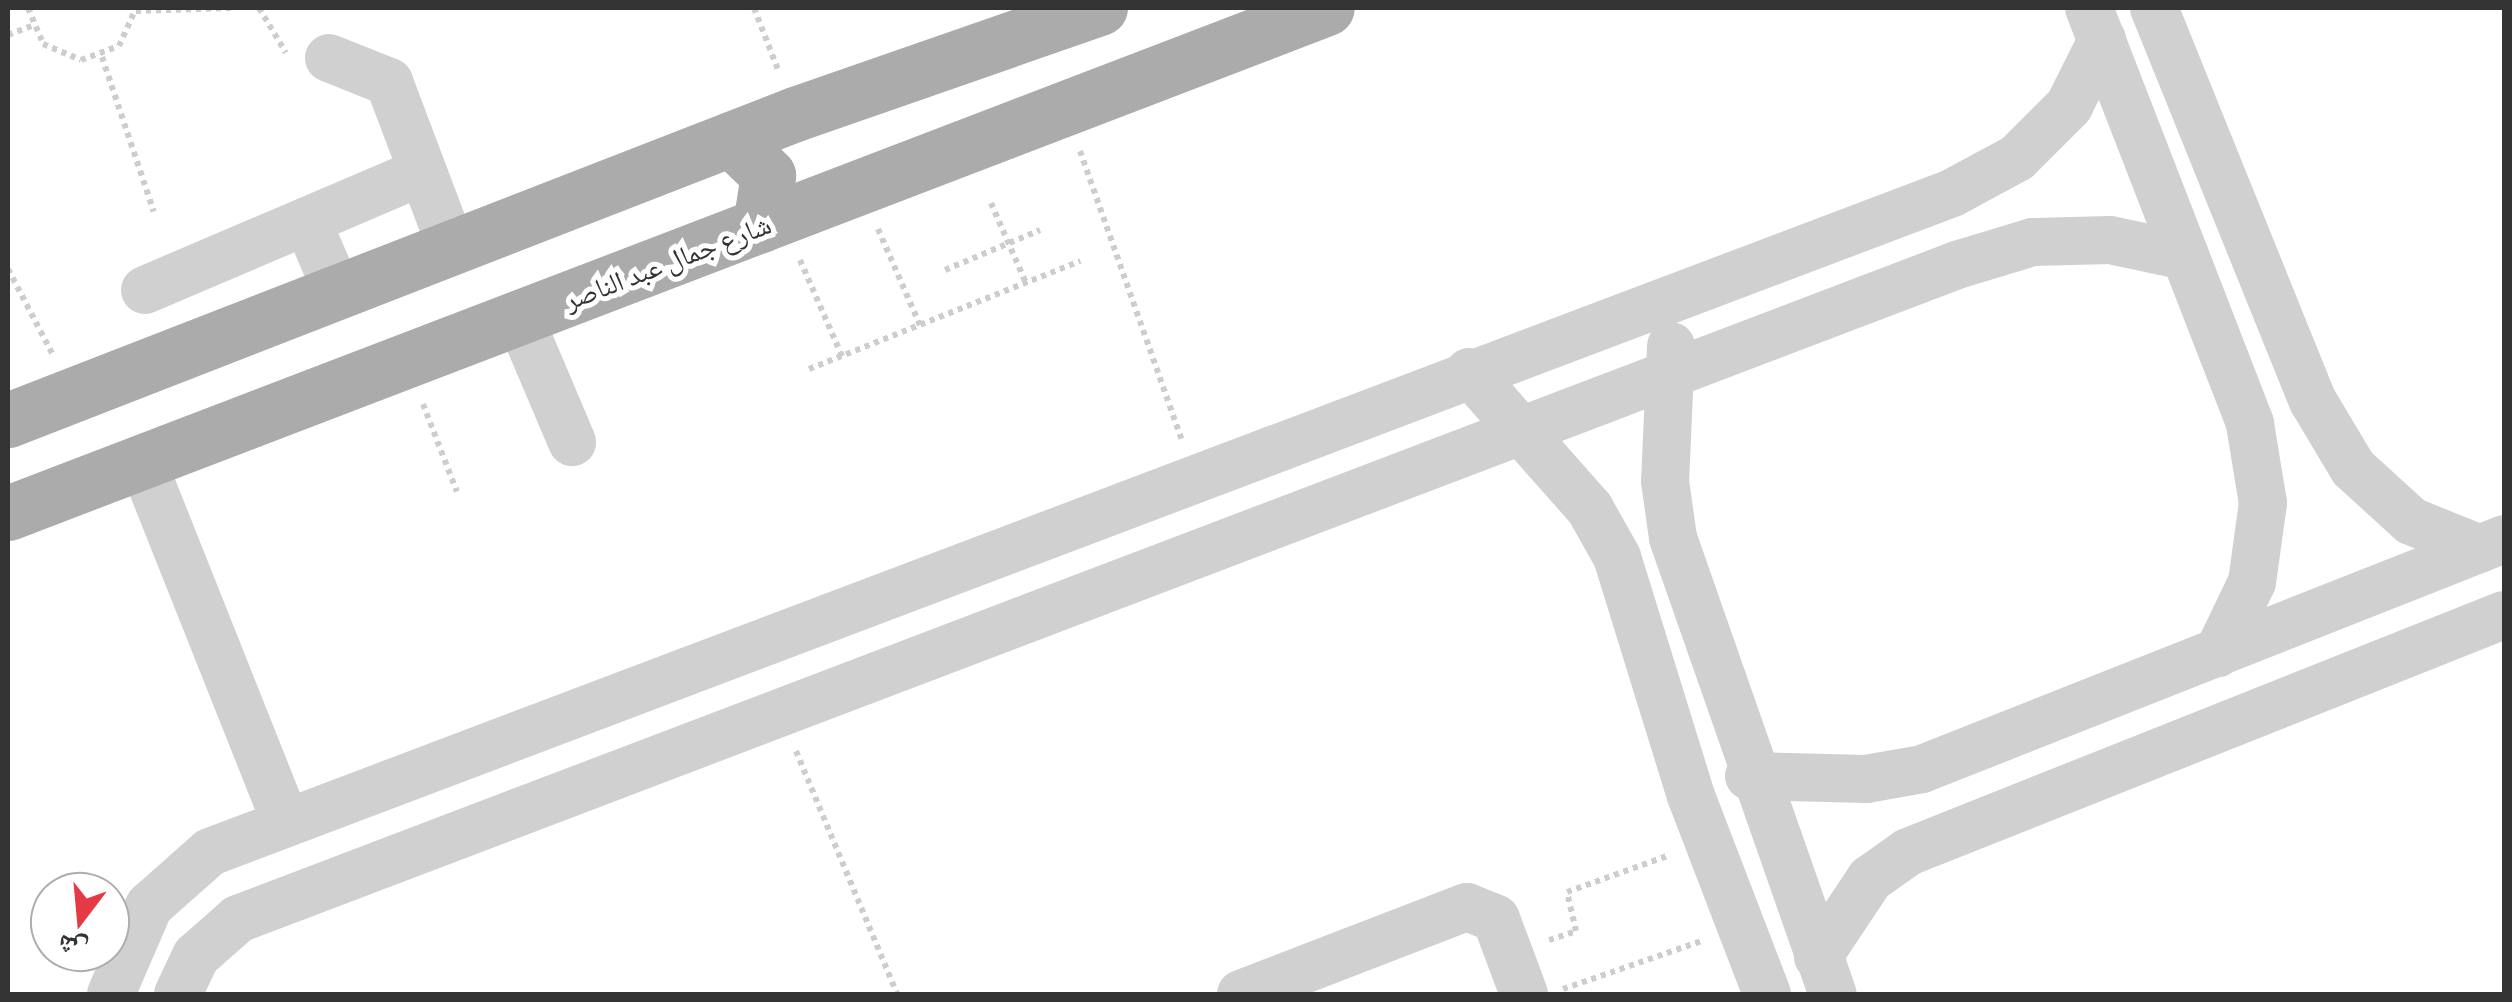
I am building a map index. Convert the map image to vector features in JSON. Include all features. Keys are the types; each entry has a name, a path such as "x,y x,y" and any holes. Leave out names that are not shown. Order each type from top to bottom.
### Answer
{"main road":[{"path":"8,420 795,114 1100,8"},
{"name":"شارع جمال عبد الناصر","path":"8,512 771,221 928,157 1327,8"},
{"path":"889,82 882,126 903,149 928,157"},
{"path":"732,139 768,176 771,221"}],"street":[{"path":"2154,8 2313,401 2354,468 2411,522 2492,544"},
{"path":"2096,24 2250,424 2263,503 2252,582 2218,653"},
{"path":"111,994 149,906 210,852 1194,475 1952,193 2017,158 2069,106 2096,24"},
{"path":"329,58 389,82 452,246"},
{"path":"144,290 421,172"},
{"path":"307,221 337,291"},
{"path":"178,994 196,956 238,919 778,706 1672,372 2034,242 2110,240 2185,256"},
{"path":"1671,297 1672,372 1665,481 1673,538 1749,776 1825,976"},
{"path":"519,318 572,442"},
{"path":"1469,372 1590,509 1617,557 1709,842 1767,994"},
{"path":"2250,424 2288,430 2313,401"},
{"path":"142,461 285,821"},
{"path":"1617,557 1618,536 1634,522 1656,522 1673,538"},
{"path":"1749,776 1866,779 1922,769 2492,544"},
{"path":"1825,976 1870,879 1952,835 2504,615"},
{"path":"1922,769 1907,805 1916,823 1952,835"},
{"path":"1259,991 1466,907 1496,919 1516,974"}],"path":[{"path":"28,8 32,26 60,56 102,57 125,38 136,9 232,8"},
{"path":"754,8 795,114"},
{"path":"8,35 32,26"},
{"path":"102,57 154,212"},
{"path":"1064,107 1194,475"},
{"path":"859,187 920,325"},
{"path":"991,203 1026,283"},
{"path":"771,221 842,356"},
{"path":"944,270 1040,230"},
{"path":"809,369 1080,262"},
{"path":"8,269 73,394"},
{"path":"406,360 457,492"},
{"path":"778,706 897,994"},
{"path":"1516,974 1576,931 1566,892 1709,842"},
{"path":"1548,994 1741,928"}]}
